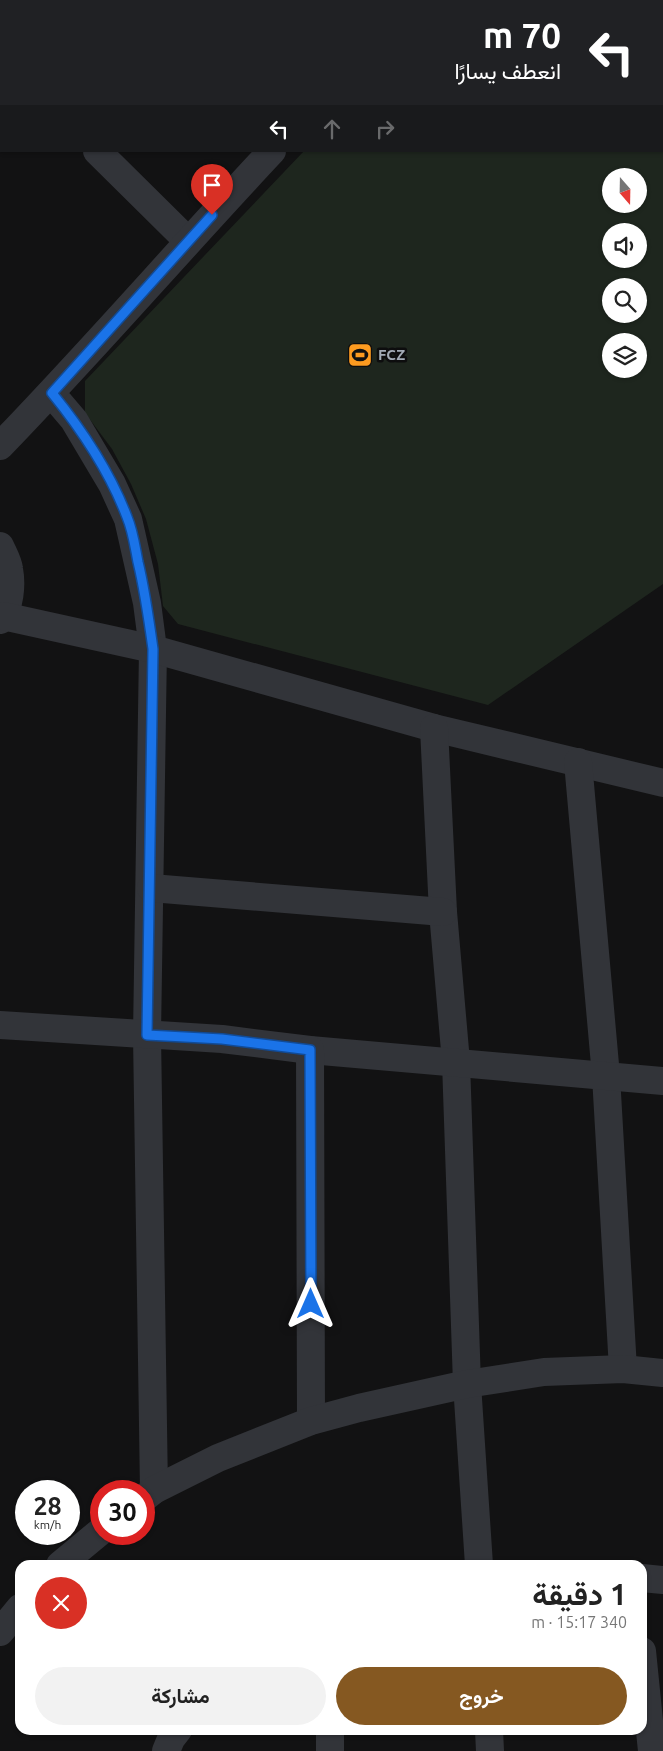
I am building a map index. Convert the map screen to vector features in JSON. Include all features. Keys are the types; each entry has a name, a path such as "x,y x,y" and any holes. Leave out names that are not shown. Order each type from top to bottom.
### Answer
{"street":[{"path":"98,152 188,241"},
{"path":"0,446 52,393 188,241 271,152"},
{"path":"52,393 74,420 112,484 128,519 147,604 153,649 147,1035 149,1480"},
{"path":"0,546 9,568 10,592 2,618 153,649 434,728 663,783"},
{"path":"434,728 443,912 456,1062 468,1384 479,1560"},
{"path":"578,762 606,1076 623,1369"},
{"path":"150,888 443,912"},
{"path":"0,1025 222,1039 310,1050 663,1081"},
{"path":"310,1050 312,1421"},
{"path":"155,1491 218,1458 312,1421 360,1408 468,1384 544,1372 623,1369 663,1373"},
{"path":"66,1560 90,1540"},
{"path":"647,1578 663,1580"},
{"path":"0,1632 15,1614"},
{"path":"647,1701 652,1751"},
{"path":"166,1751 174,1735"},
{"path":"330,1735 330,1751"},
{"path":"488,1735 490,1751"}],"shaded area":[{"name":"FCZ","path":"303,152 663,152 663,584 488,705 178,624 163,606 158,564 146,519 131,484 112,449 85,413 85,381"}],"place":[{"name":"FCZ","path":"360,355"}],"route":[{"path":"212,215 52,393 74,420 120,501 128,519 137,553 147,604 153,649 147,1035 222,1039 310,1050 311,1304"}]}
